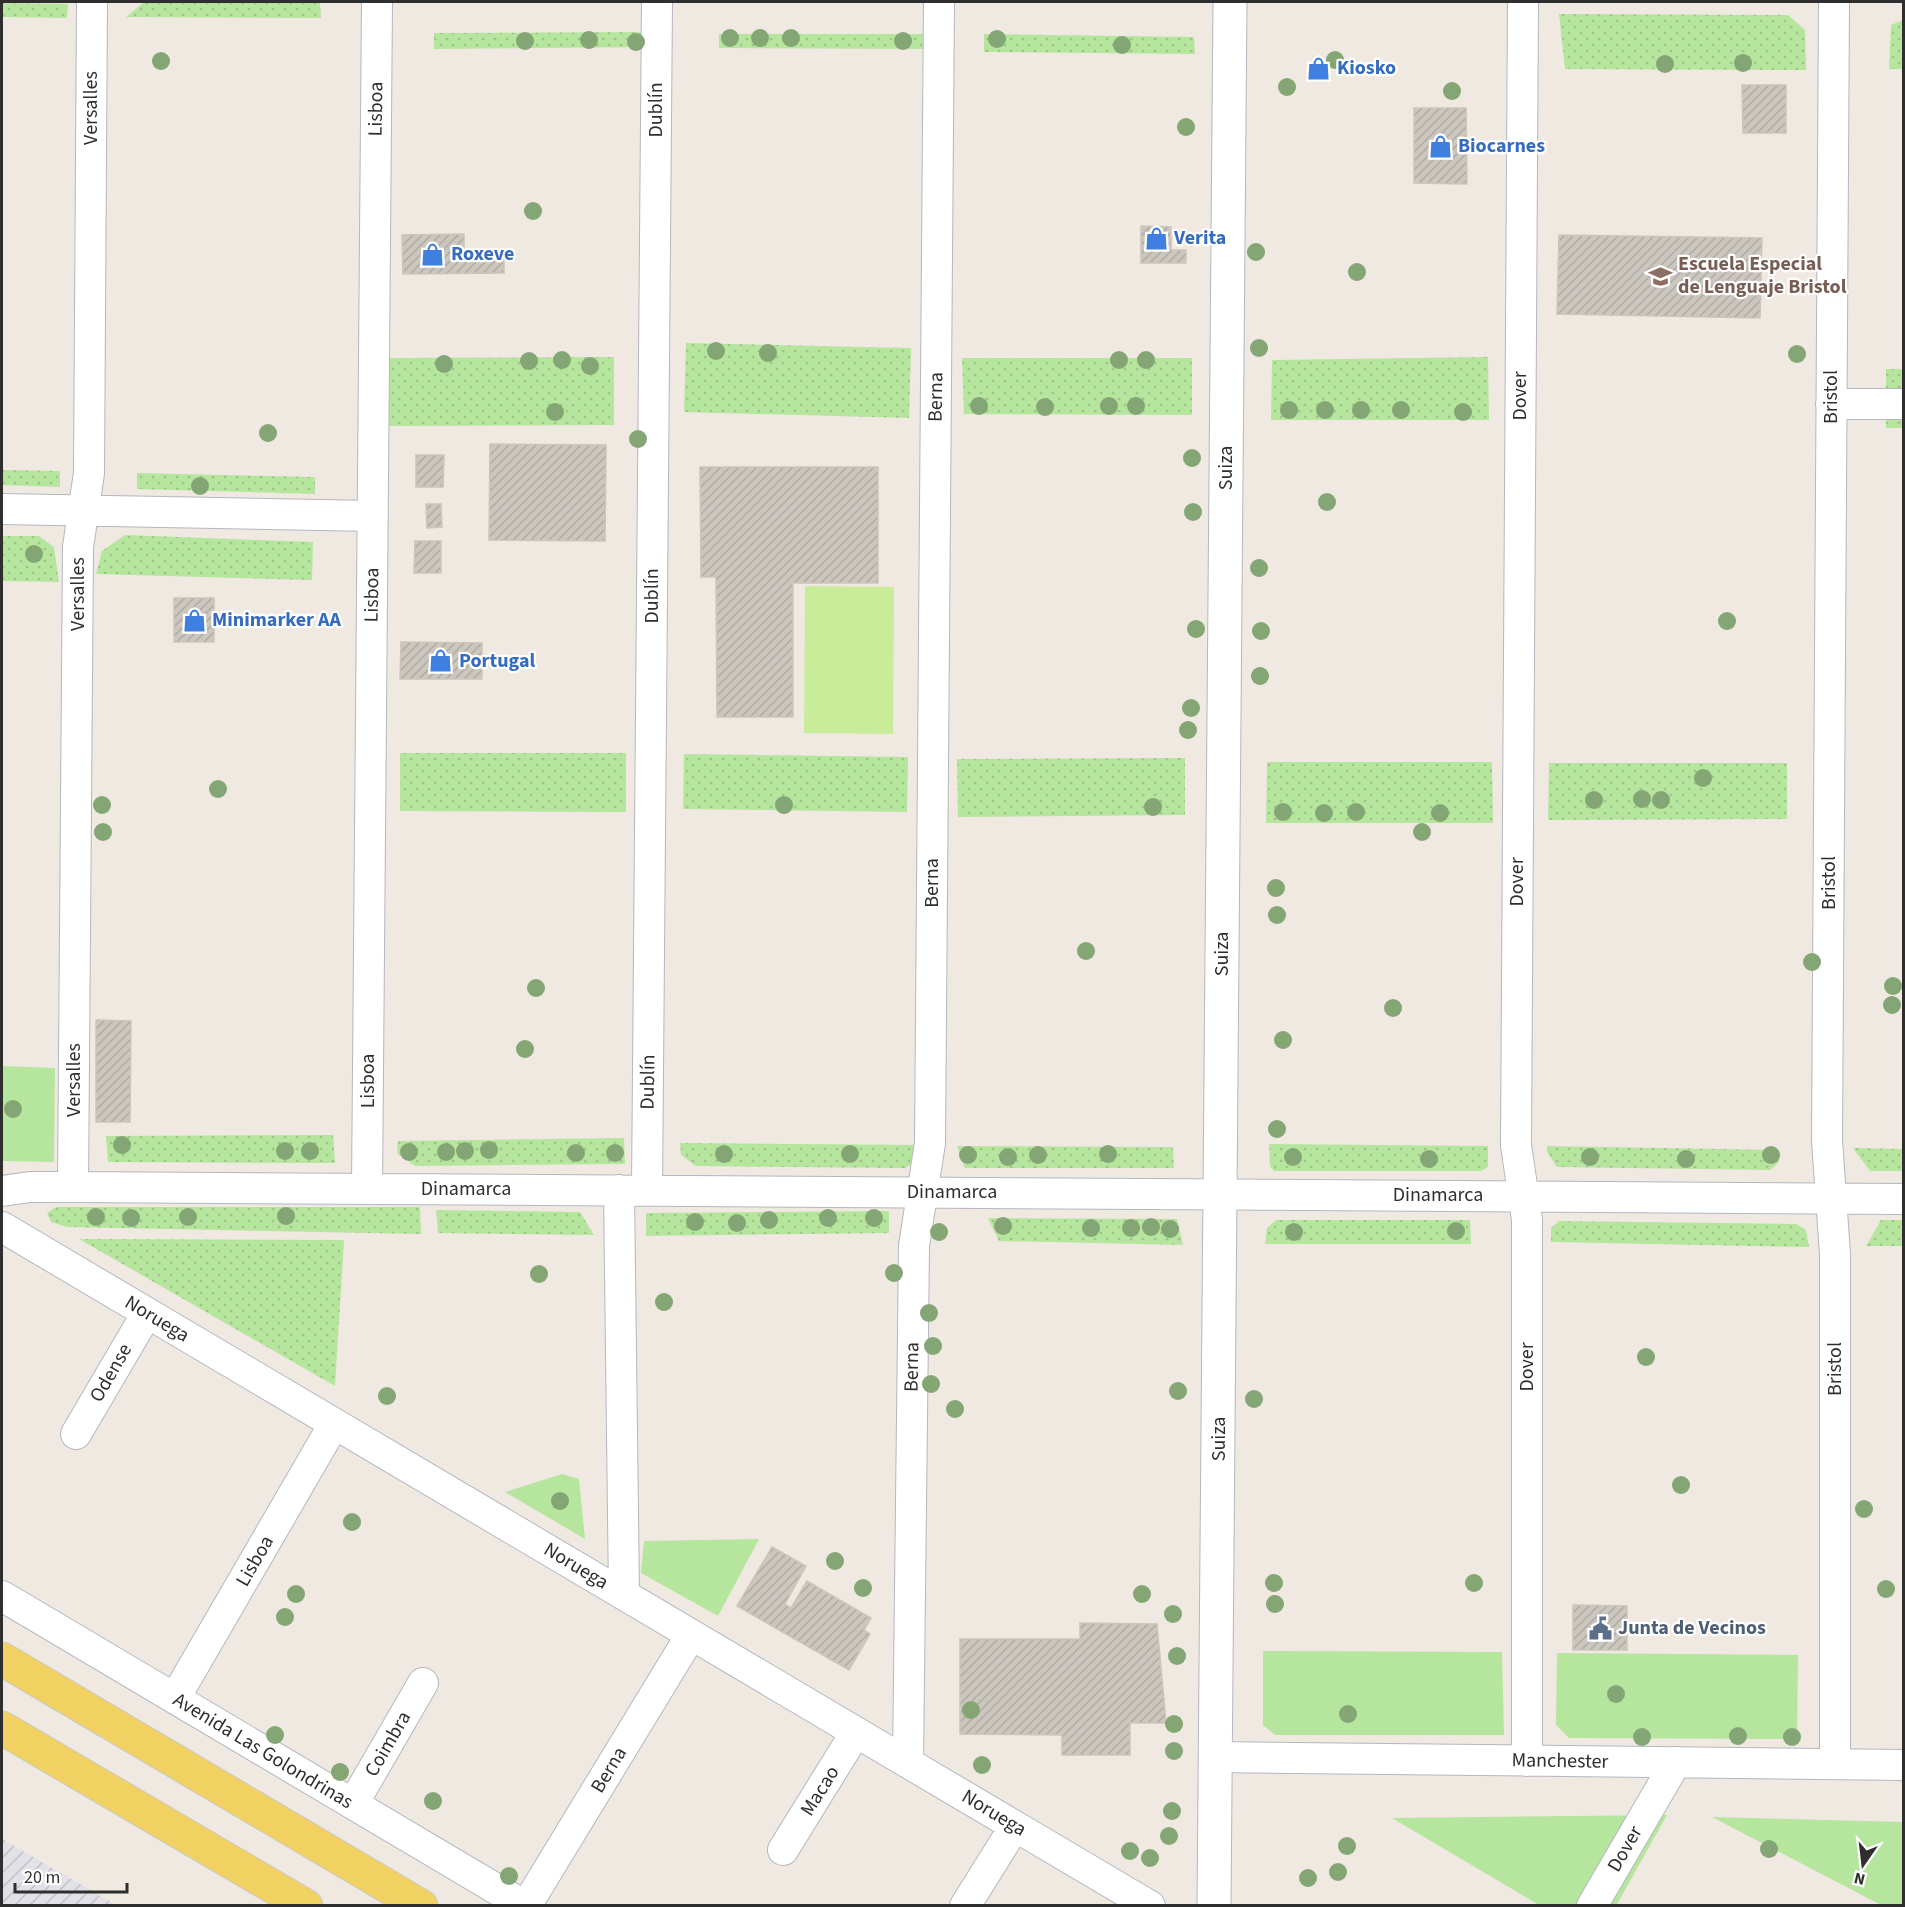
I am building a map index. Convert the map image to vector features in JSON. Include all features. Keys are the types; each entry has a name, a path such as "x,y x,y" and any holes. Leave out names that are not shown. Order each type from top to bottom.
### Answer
{"main road":[{"path":"2,1659 421,1905"},
{"path":"2,1728 306,1905"}],"street":[{"name":"Versalles","path":"73,1187 78,547 88,473 92,2"},
{"name":"Lisboa","path":"367,1188 377,2"},
{"name":"Dublín","path":"624,1595 657,2"},
{"name":"Berna","path":"908,1762 914,1246 930,1143 939,2"},
{"name":"Suiza","path":"1214,1905 1230,2"},
{"name":"Dover","path":"1523,2 1516,1145 1527,1220 1527,1761"},
{"name":"Bristol","path":"1834,2 1827,1141 1835,1254 1835,1764"},
{"path":"1831,404 1904,404"},
{"path":"2,509 373,516"},
{"name":"Dinamarca","path":"2,1191 30,1187 367,1188 1904,1199"},
{"name":"Noruega","path":"2,1227 1150,1905"},
{"name":"Odense","path":"76,1434 147,1313"},
{"name":"Lisboa","path":"175,1698 334,1424"},
{"name":"Avenida Las Golondrinas","path":"2,1596 526,1905"},
{"name":"Berna","path":"526,1905 691,1635"},
{"name":"Coimbra","path":"353,1804 423,1683"},
{"name":"Macao","path":"783,1850 856,1732"},
{"name":"Manchester","path":"1216,1757 1904,1765"},
{"name":"Dover","path":"1592,1905 1676,1762"},
{"path":"964,1905 1015,1826"}],"shaded area":[{"path":"2,1839 116,1905 2,1905"}],"green space":[{"path":"2,3 68,4 67,18 2,17"},
{"path":"143,3 320,3 321,18 126,17"},
{"path":"1559,14 1788,15 1805,30 1806,70 1565,69"},
{"path":"1903,20 1903,69 1889,69 1891,25"},
{"path":"652,32 652,47 434,49 434,33"},
{"path":"719,34 928,34 927,49 719,48"},
{"path":"984,34 1194,37 1195,54 984,52"},
{"path":"686,343 911,348 909,418 684,412"},
{"path":"614,357 614,425 389,426 388,358"},
{"path":"1488,357 1489,420 1271,420 1272,360"},
{"path":"962,358 1192,358 1192,415 964,414"},
{"path":"1886,369 1903,369 1903,428 1886,428"},
{"path":"2,470 60,471 60,487 2,485"},
{"path":"137,473 315,477 315,494 137,489"},
{"path":"125,535 313,542 312,580 96,574 102,551"},
{"path":"2,536 39,536 54,547 59,582 2,581"},
{"path":"805,586 894,587 893,734 804,733"},
{"path":"400,753 626,753 626,812 400,811"},
{"path":"684,754 908,757 907,812 683,809"},
{"path":"1185,758 1185,815 958,817 957,759"},
{"path":"1267,762 1492,762 1493,823 1266,823"},
{"path":"1549,763 1787,763 1787,819 1548,820"},
{"path":"2,1066 55,1068 54,1162 2,1161"},
{"path":"333,1135 335,1163 108,1162 106,1136"},
{"path":"624,1138 625,1164 415,1166 397,1153 398,1141"},
{"path":"680,1143 919,1145 919,1160 905,1168 696,1166 681,1155"},
{"path":"1269,1144 1488,1146 1488,1167 1481,1171 1274,1171 1270,1166"},
{"path":"957,1146 1173,1147 1174,1168 965,1168"},
{"path":"1547,1146 1778,1150 1779,1162 1770,1170 1557,1167 1547,1152"},
{"path":"1853,1148 1903,1149 1903,1171 1870,1171"},
{"path":"56,1207 420,1207 421,1234 67,1227 51,1222 47,1213"},
{"path":"436,1210 580,1212 594,1235 438,1233"},
{"path":"889,1211 889,1233 646,1236 646,1213"},
{"path":"988,1218 1177,1219 1183,1245 999,1241"},
{"path":"1276,1220 1470,1220 1471,1244 1265,1244 1267,1228"},
{"path":"1881,1220 1903,1220 1903,1246 1866,1246"},
{"path":"1559,1221 1796,1224 1806,1230 1809,1247 1551,1242 1551,1228"},
{"path":"79,1239 344,1240 335,1386"},
{"path":"562,1474 579,1479 585,1539 505,1492"},
{"path":"759,1539 718,1616 641,1573 644,1541"},
{"path":"1263,1651 1502,1652 1504,1735 1275,1735 1263,1725"},
{"path":"1557,1653 1798,1655 1797,1739 1569,1738 1556,1725"},
{"path":"1667,1815 1616,1906 1539,1905 1392,1818"},
{"path":"1712,1817 1903,1822 1903,1905 1881,1905"}],"building":[{"path":"1742,85 1786,85 1786,133 1743,133"},
{"name":"Biocarnes","path":"1414,108 1466,108 1467,184 1414,183"},
{"name":"Verita","path":"1141,226 1171,227 1171,250 1186,250 1186,263 1141,263"},
{"name":"Roxeve","path":"464,234 464,254 504,254 504,273 403,274 402,235"},
{"name":"Escuela Especial de Lenguaje Bristol","path":"1559,235 1762,238 1760,318 1557,314"},
{"path":"490,444 606,445 605,541 489,540"},
{"path":"416,455 444,455 443,487 416,487"},
{"path":"700,467 878,467 878,583 793,583 793,717 717,717 716,577 701,577"},
{"path":"426,504 441,504 442,527 427,528"},
{"path":"415,541 441,541 441,573 414,573"},
{"name":"Minimarker AA","path":"174,598 214,598 214,642 174,642"},
{"name":"Portugal","path":"401,642 482,643 482,679 400,679"},
{"path":"96,1020 131,1021 130,1122 96,1122"},
{"path":"772,1547 806,1566 785,1604 791,1608 807,1581 871,1618 864,1630 870,1634 849,1670 737,1606"},
{"name":"Junta de Vecinos","path":"1573,1605 1627,1606 1627,1650 1573,1650"},
{"path":"1080,1623 1157,1624 1166,1723 1130,1723 1130,1755 1062,1755 1062,1735 960,1734 960,1639 1080,1639"}],"place":[{"name":"Kiosko","path":"1319,68"},
{"name":"Biocarnes","path":"1440,146"},
{"name":"Verita","path":"1156,238"},
{"name":"Roxeve","path":"433,254"},
{"name":"Escuela Especial de Lenguaje Bristol","path":"1660,276"},
{"name":"Minimarker AA","path":"194,620"},
{"name":"Portugal","path":"441,661"},
{"name":"Junta de Vecinos","path":"1600,1628"}]}
